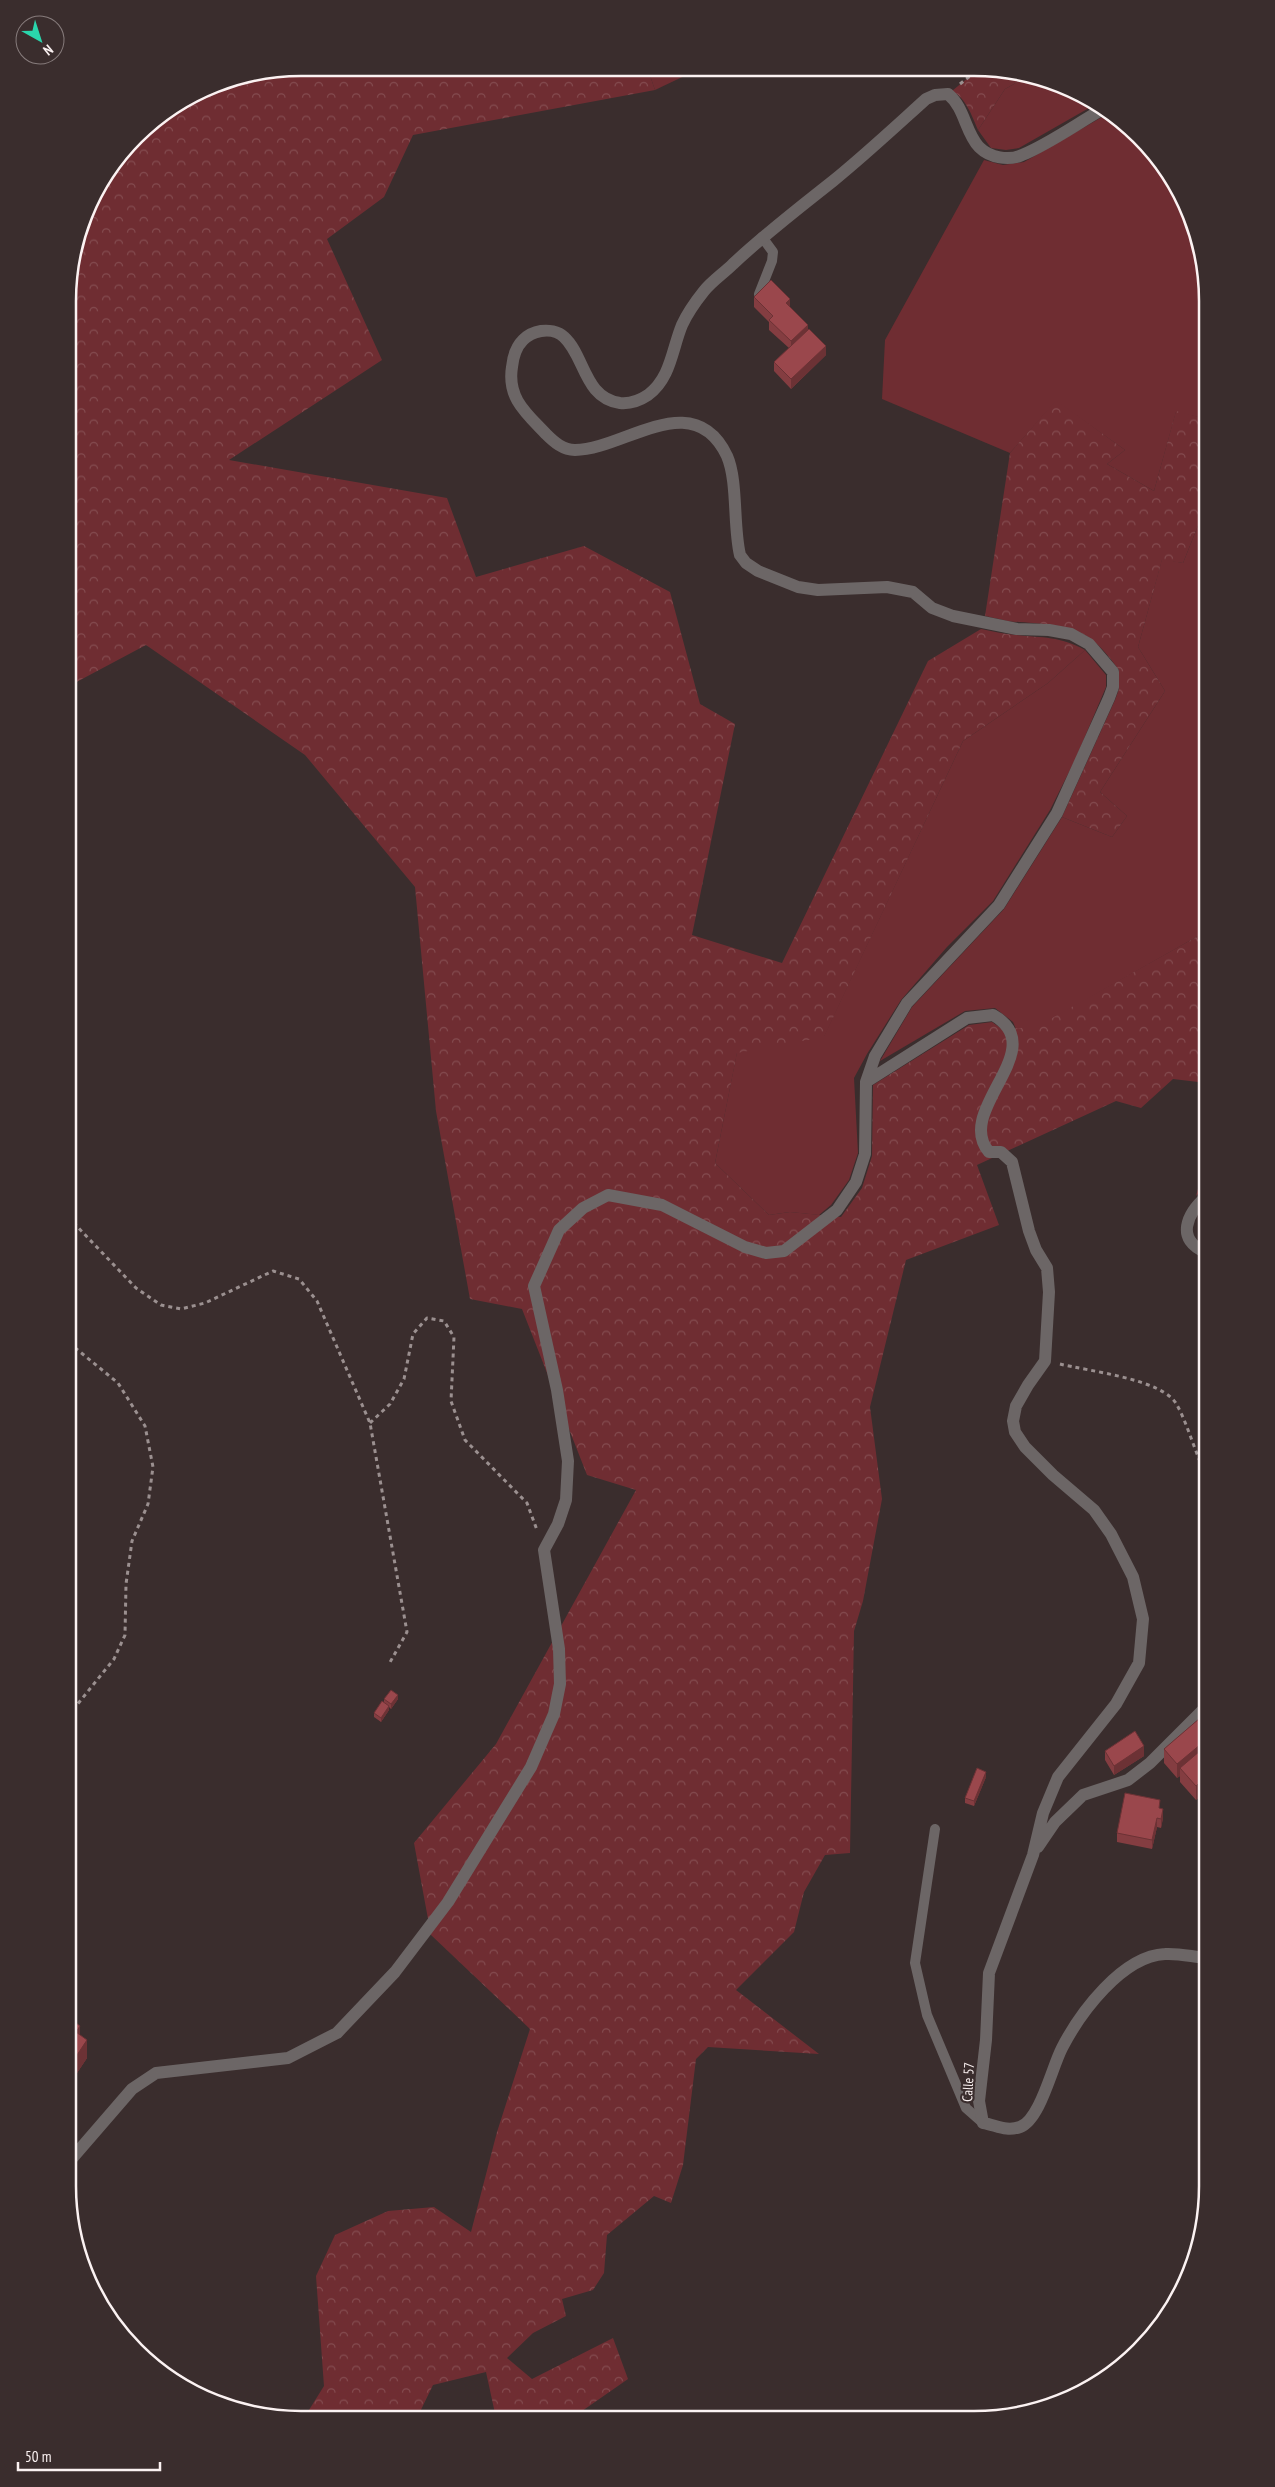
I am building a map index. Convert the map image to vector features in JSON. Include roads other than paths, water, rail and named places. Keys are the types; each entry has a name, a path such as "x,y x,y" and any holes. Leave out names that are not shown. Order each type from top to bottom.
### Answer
{"street":[{"path":"76,2154 132,2089 156,2073 288,2058 336,2033 395,1972 448,1902 499,1822 531,1767 554,1714 560,1684 559,1649 544,1550 558,1524 566,1500 568,1461 557,1390 534,1286 559,1230 583,1208 608,1195 662,1205 745,1247 766,1253 784,1251 837,1210 856,1182 865,1154 866,1082 875,1056 907,1003 999,905 1057,813 1113,687 1113,672 1089,644 1071,634 1049,630 1017,629 953,616 932,608 913,592 904,590 887,587 818,590 798,587 758,572 746,563 740,554 728,458 718,442 705,430 690,424 672,422 651,426 590,448 574,450 562,448 520,407 513,394 510,378 514,356 523,340 534,332 548,330 564,337 593,387 605,398 618,402 632,403 646,397 656,388 667,371 683,323 704,291 762,237 848,169 926,99 948,94 954,99 980,147 988,155 1006,158 1022,155 1097,113"},
{"path":"866,1082 967,1018 993,1015 1008,1026 1012,1039 1012,1054 987,1104 980,1127 981,1143 989,1152 1001,1152 1012,1162 1029,1231 1036,1250 1047,1268 1049,1292 1045,1361 1028,1384 1016,1406 1013,1421 1015,1432 1025,1447 1053,1475 1094,1510 1111,1534 1133,1577 1144,1619 1139,1663 1116,1704 1058,1777 1043,1813 1033,1855"},
{"path":"1199,1203 1188,1221 1186,1230 1190,1241 1199,1247"},
{"path":"1033,1855 1055,1822 1083,1795 1128,1780 1150,1763 1199,1714"},
{"name":"Calle 57","path":"983,2122 979,2101 986,2040 989,1973 1033,1855"},
{"path":"983,2122 1004,2129 1021,2127 1030,2120 1037,2109 1062,2048 1086,2010 1116,1978 1141,1960 1165,1954 1199,1957"}],"lane":[{"path":"759,294 772,261 773,252 762,237"},
{"path":"935,1830 915,1963 927,2015 966,2108 983,2122"}]}
